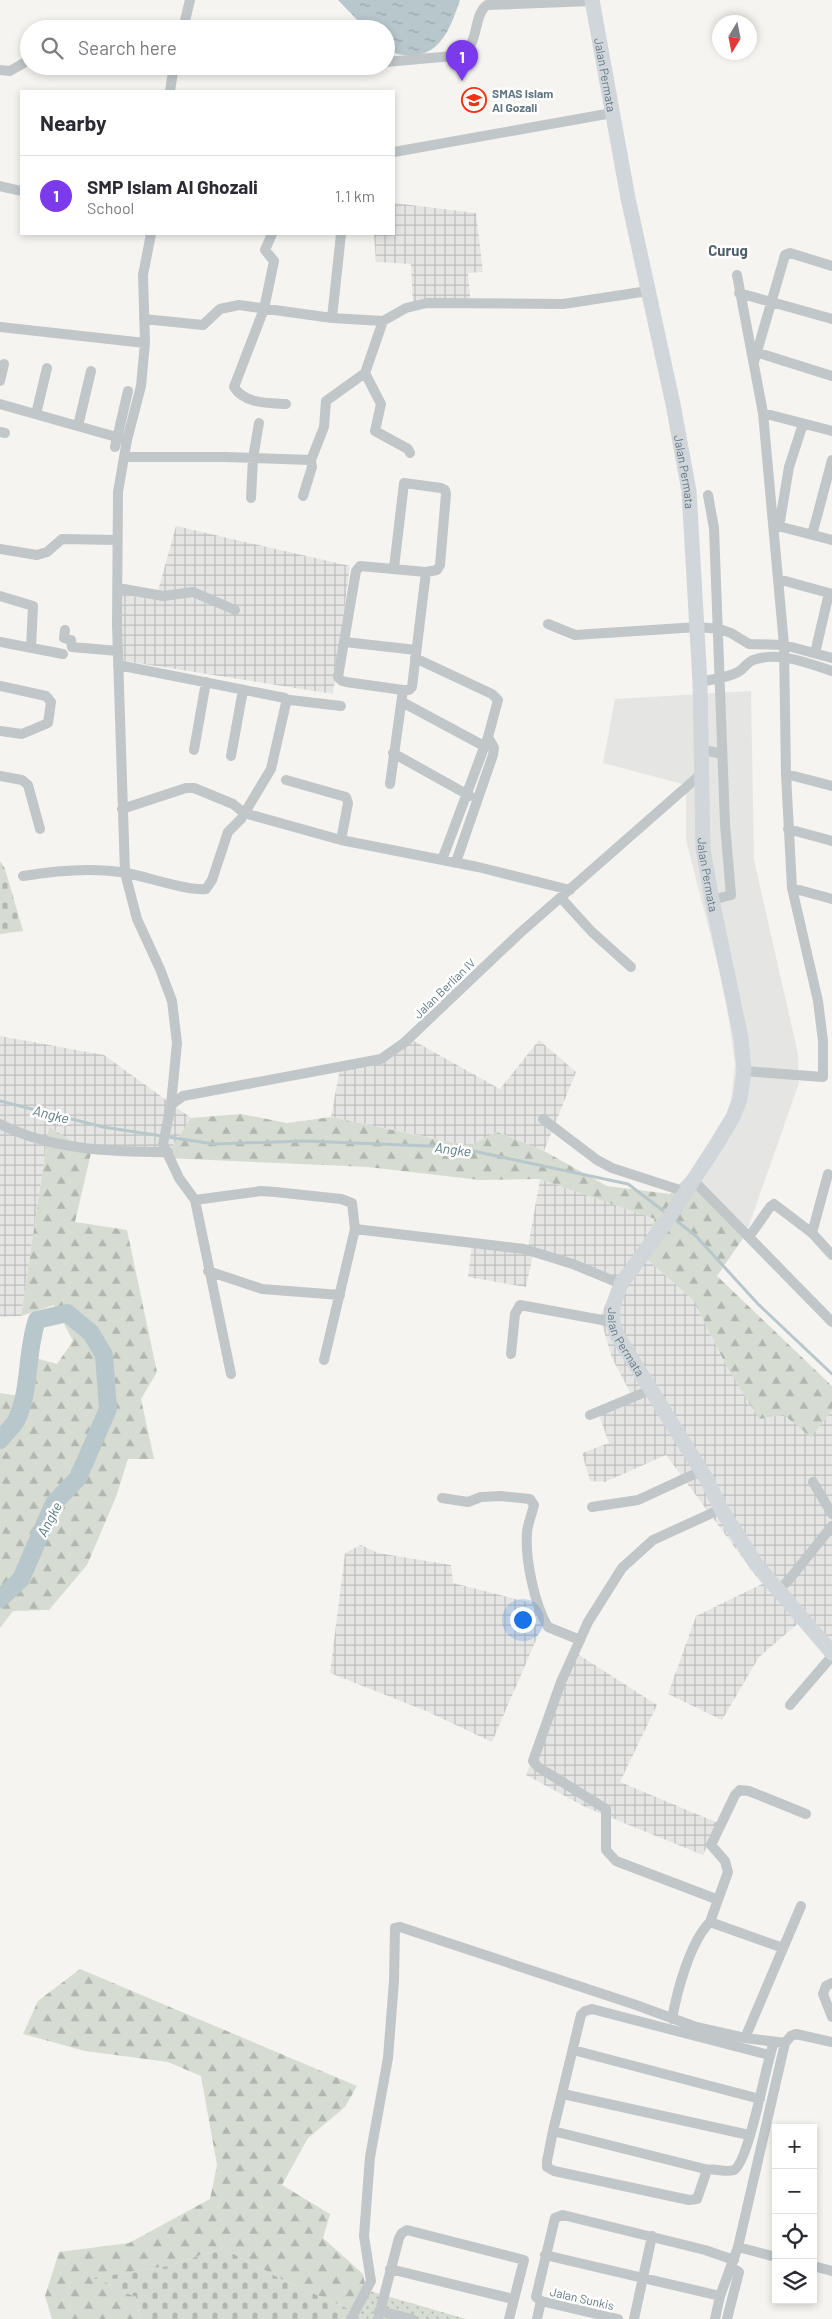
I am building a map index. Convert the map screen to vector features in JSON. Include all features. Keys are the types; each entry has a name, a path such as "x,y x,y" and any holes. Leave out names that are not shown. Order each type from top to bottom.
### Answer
{"main road":[{"name":"Jalan Permata","path":"592,0 612,113 673,404 689,491 698,627 702,840 712,900 741,1038 744,1071 740,1099 732,1117 687,1191 621,1284 613,1306 613,1322 617,1335 756,1564 832,1654"}],"street":[{"path":"185,20 190,0"},
{"path":"395,61 464,55 474,41 480,14 487,4 592,0"},
{"path":"0,70 10,71 20,65"},
{"path":"170,90 173,75"},
{"path":"395,152 612,113"},
{"path":"0,186 20,191"},
{"path":"119,442 141,386 145,344 143,275 151,235"},
{"path":"272,235 264,250 273,259 274,264 264,309 234,387 246,398 259,402 286,404"},
{"path":"332,318 341,235"},
{"path":"753,367 770,301 785,255 790,252 832,266"},
{"path":"737,275 763,413 776,526 784,645 786,774 792,888 818,1001 823,1041 823,1077 744,1071"},
{"path":"144,319 202,325 225,308 239,305 332,318 383,321 406,308 427,303 564,304 648,291"},
{"path":"739,293 832,319"},
{"path":"303,496 312,468 311,460 324,427 326,401 365,373 383,321"},
{"path":"0,327 145,344"},
{"path":"756,352 832,376"},
{"path":"0,381 4,364"},
{"path":"36,414 47,368"},
{"path":"78,426 91,371"},
{"path":"365,373 382,404 375,431 408,449 410,453"},
{"path":"128,391 119,442 124,457 118,492 117,540 118,665 125,873 137,920 160,969 172,1001 177,1043 165,1148 179,1178 195,1200 208,1271 231,1374"},
{"path":"0,404 78,426 119,442"},
{"path":"763,413 832,431"},
{"path":"250,498 253,458 259,423"},
{"path":"776,526 790,467 803,424"},
{"path":"124,457 311,460"},
{"path":"812,535 832,460"},
{"path":"394,568 404,483 445,490 440,565 437,570 426,572 363,566 357,568 338,677 342,681 410,690 412,687 426,572"},
{"path":"708,495 714,528 725,824 731,895 712,900"},
{"path":"776,526 832,540"},
{"path":"0,549 37,555 47,552 62,538 117,540"},
{"path":"778,578 831,593 815,653"},
{"path":"118,588 163,596 193,592 235,610"},
{"path":"0,596 33,606 31,648"},
{"path":"548,624 575,635 698,627 719,629 731,633 750,644 784,645 832,658"},
{"path":"65,630 64,638 71,640 72,647 118,651"},
{"path":"0,642 64,654"},
{"path":"345,642 416,654 496,697 498,704 486,742 465,794 442,860"},
{"path":"700,682 741,671 751,661 784,657 832,671"},
{"path":"118,665 282,698 267,763"},
{"path":"194,750 206,682"},
{"path":"0,686 46,696 51,702 48,723 22,734 0,731"},
{"path":"231,756 243,690"},
{"path":"390,784 403,690"},
{"path":"23,876 71,869 125,873 206,889 212,880 228,832 241,819 260,791 271,769 286,703 290,700 341,706"},
{"path":"402,702 486,742 494,748 456,862"},
{"path":"700,749 722,754"},
{"path":"393,754 478,800"},
{"path":"786,774 832,786"},
{"name":"Jalan Berlian IV","path":"171,1105 183,1096 381,1059 405,1042 520,933 700,775"},
{"path":"0,776 22,780 28,785 40,829"},
{"path":"286,780 346,797 348,804 340,840"},
{"path":"122,809 186,788 194,788 233,804 244,813 340,840 519,875 570,890"},
{"path":"788,829 832,841"},
{"path":"792,888 832,899"},
{"path":"561,898 592,932 631,967"},
{"path":"543,1119 597,1160 612,1168 687,1191 749,1237 832,1322"},
{"path":"0,1124 17,1132 52,1142 124,1152 165,1148"},
{"path":"812,1233 828,1174"},
{"path":"195,1200 261,1191 341,1198 352,1203 355,1229 324,1360"},
{"path":"749,1237 774,1204 812,1233 832,1255"},
{"path":"355,1229 524,1248 573,1264 621,1284"},
{"path":"208,1271 262,1289 340,1295"},
{"path":"511,1354 515,1314 520,1306 613,1322"},
{"path":"590,1415 650,1390"},
{"path":"592,1506 638,1500 701,1471"},
{"path":"813,1482 832,1514"},
{"path":"442,1498 468,1502 481,1497 501,1496 530,1499 533,1502 534,1505 527,1532 529,1562 535,1593 548,1627 580,1640"},
{"path":"716,1899 616,1861 606,1850 606,1809 535,1764 533,1757 561,1682 580,1640 603,1595 622,1568 653,1540 721,1509"},
{"path":"777,1590 788,1581 832,1526"},
{"path":"790,1705 832,1654"},
{"path":"672,2019 694,1944 710,1922 716,1899 728,1872 725,1861 711,1845 735,1794 740,1790 750,1791 806,1814"},
{"path":"745,2038 801,1906"},
{"path":"710,1922 783,1948"},
{"path":"351,2319 371,2281 364,2236 370,2157 388,2058 394,1981 395,1928 400,1927 464,1948 696,2027 745,2038 785,2043"},
{"path":"832,1983 826,1986 824,1994 832,2017"},
{"path":"709,2170 705,2174 699,2197 694,2201 554,2171 548,2167 547,2161 553,2131 582,2014 588,2009 769,2055"},
{"path":"715,2319 720,2296 738,2247 785,2043 791,2036 796,2034 832,2042"},
{"path":"553,2131 709,2170 726,2171 739,2166 760,2099 769,2055 774,2042"},
{"path":"573,2050 760,2099"},
{"path":"563,2094 749,2135"},
{"path":"537,2319 541,2301 535,2294 555,2218 558,2215 562,2215 705,2250 733,2263 738,2272 727,2319"},
{"path":"412,2319 378,2315 400,2234 407,2230 524,2260 509,2319"},
{"path":"634,2319 652,2236"},
{"path":"738,2247 772,2256"},
{"path":"545,2255 720,2296"},
{"path":"817,2267 832,2271"},
{"path":"390,2269 513,2299"},
{"name":"Jalan Sunkis","path":"541,2301 583,2315 618,2319"}],"shaded area":[{"path":"395,203 476,213 483,272 468,273 471,307 413,307 411,264 376,262 374,235 395,235"},
{"path":"176,526 350,566 333,694 118,660 119,593 156,598"},
{"path":"751,691 754,860 798,1054 799,1083 746,1234 688,1175 730,1108 735,1065 725,992 686,840 686,785 603,763 615,699"},
{"path":"0,1036 104,1055 191,1118 165,1158 91,1153 49,1127 21,1316 0,1317"},
{"path":"407,1037 500,1089 539,1040 576,1072 544,1151 497,1132 470,1146 331,1117 340,1068 383,1056"},
{"path":"540,1179 656,1219 639,1252 693,1300 727,1367 811,1436 832,1411 832,1653 802,1620 759,1657 722,1720 668,1694 696,1616 762,1584 666,1455 605,1482 590,1481 582,1453 609,1443 599,1415 634,1400 612,1358 600,1317 614,1285 533,1255 526,1287 468,1277 472,1244 527,1253"},
{"path":"361,1545 378,1553 451,1565 453,1583 536,1604 542,1626 492,1742 426,1711 330,1673 345,1553"},
{"path":"576,1653 657,1705 620,1782 718,1823 703,1855 587,1808 526,1775"}],"green space":[{"path":"0,861 5,869 23,931 0,934"},
{"path":"241,1114 287,1123 331,1117 469,1146 497,1132 544,1151 607,1186 670,1194 688,1175 746,1234 717,1276 832,1386 832,1411 811,1437 784,1415 759,1419 727,1367 693,1300 639,1252 655,1219 540,1179 480,1180 368,1167 165,1158 191,1118"},
{"path":"49,1127 91,1153 75,1222 127,1230 157,1372 141,1399 154,1459 128,1459 116,1497 87,1565 49,1610 13,1611 0,1628 0,1393 19,1396 28,1356 57,1364 73,1341 54,1305 21,1316"},
{"path":"80,1969 357,2086 345,2107 308,2138 282,2185 330,2214 323,2238 363,2274 366,2290 353,2311 283,2280 222,2248 168,2266 94,2278 136,2297 140,2319 52,2319 45,2296 59,2252 129,2243 210,2199 217,2165 201,2076 168,2062 85,2051 23,2034 38,2001"},
{"path":"222,2248 283,2280 353,2311 348,2319 140,2319 136,2297 93,2278 168,2266"},
{"path":"366,2290 466,2319 348,2319"}],"water":[{"path":"338,0 460,0 450,27 440,42 425,53 416,55 395,53 395,20 357,20"}],"waterway":[{"name":"Angke","path":"0,1101 103,1127 214,1144 305,1141 454,1147 628,1184 666,1213"},
{"name":"Angke","path":"673,1218 696,1236 758,1304 832,1374"},
{"name":"Angke","path":"0,1440 16,1422 21,1407 27,1382 31,1344 37,1320 67,1313 91,1333 104,1355 108,1409 78,1478 54,1503 21,1579 0,1599"}],"place":[{"name":"SMP Islam Al Ghozali","path":"462,81"},
{"name":"SMAS Islam Al Gozali","path":"474,100"}],"district":[{"name":"Curug","path":"728,250"}]}
